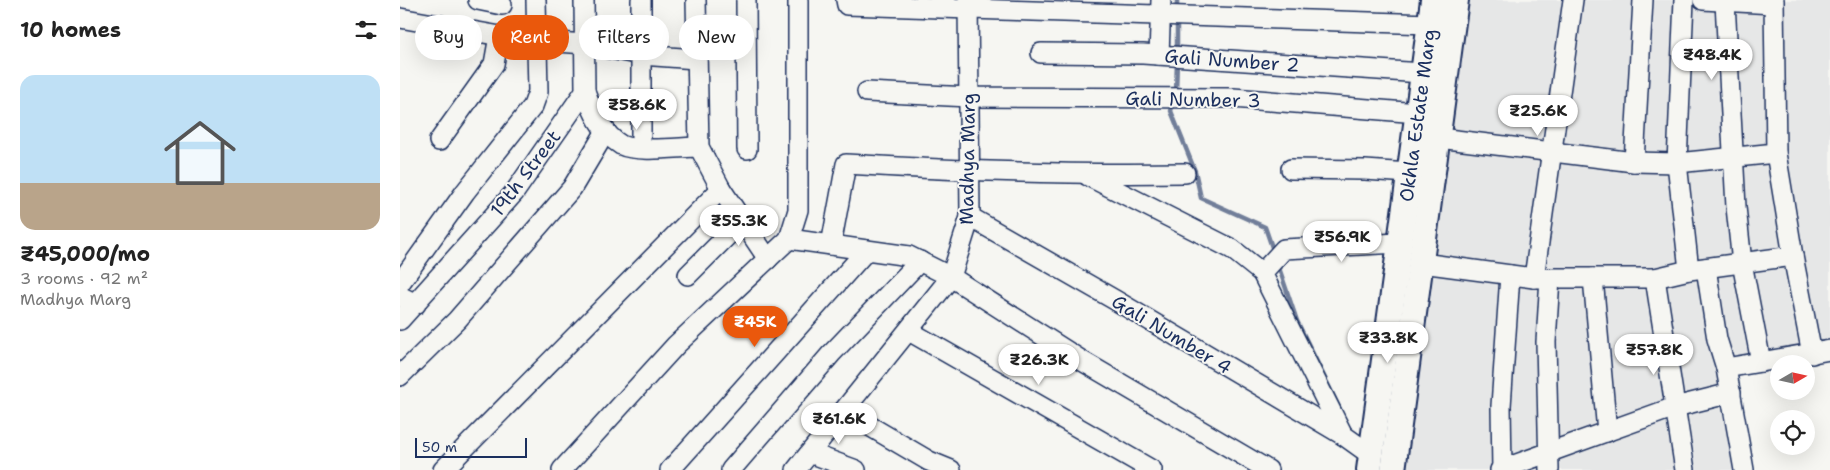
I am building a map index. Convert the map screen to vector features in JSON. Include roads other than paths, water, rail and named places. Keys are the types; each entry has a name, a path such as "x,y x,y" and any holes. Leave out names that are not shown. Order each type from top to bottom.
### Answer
{"main road":[{"name":"Okhla Estate Marg","path":"1370,463 1433,0"},
{"name":"Okhla Estate Marg","path":"1394,470 1456,0"}],"street":[{"path":"478,0 502,5"},
{"path":"536,0 537,15"},
{"path":"584,0 584,15"},
{"path":"641,0 641,15"},
{"path":"696,0 696,15"},
{"path":"746,0 747,149"},
{"path":"562,470 676,345 790,239 798,210 798,0"},
{"path":"1549,461 1546,342 1542,278 1553,152 1573,0"},
{"path":"1634,162 1643,0"},
{"path":"1684,0 1677,163 1698,269 1726,368 1744,470"},
{"path":"1703,0 1773,2 1776,153 1793,256 1821,352 1726,368"},
{"path":"1725,2 1742,263 1761,362"},
{"path":"847,3 1160,7 1430,24"},
{"name":"Madhya Marg","path":"796,470 952,277 970,218 968,4"},
{"path":"1159,55 1160,7"},
{"path":"400,18 492,35"},
{"name":"Gali Number 2","path":"1041,53 1159,55 1422,73"},
{"path":"439,141 494,64 495,60"},
{"path":"400,283 465,192 533,106 538,92 538,60"},
{"path":"585,60 585,91 594,114 606,131 622,146 641,148 699,147"},
{"path":"641,60 641,148"},
{"path":"696,60 699,147 721,189 768,259"},
{"name":"19th Street","path":"400,320 408,300 514,193 585,91"},
{"name":"Gali Number 3","path":"866,92 968,97 1233,98 1418,113"},
{"path":"400,376 457,320 572,188 606,131"},
{"path":"1439,138 1634,162 1677,163 1776,153"},
{"path":"832,245 846,164 970,172 1086,175 1185,173"},
{"path":"1291,169 1409,173"},
{"path":"1086,175 1232,249 1262,273 1343,435"},
{"path":"443,470 721,189"},
{"path":"688,275 731,232 739,216"},
{"name":"Gali Number 4","path":"970,218 1115,300 1343,435 1370,463"},
{"path":"790,239 910,256 952,277 1084,362 1268,470"},
{"path":"1262,273 1284,249 1399,243"},
{"path":"670,470 867,250"},
{"path":"1422,263 1542,278 1655,278 1698,269 1793,256"},
{"path":"730,470 831,354 920,261"},
{"path":"1510,275 1501,406 1501,470 1549,461 1607,432 1676,407 1731,393"},
{"path":"1593,278 1607,432"},
{"path":"1655,278 1685,470"},
{"path":"909,331 1152,470"},
{"path":"844,411 929,461 951,470"},
{"path":"810,452 856,470"}],"waterway":[{"path":"1177,0 1177,11"},
{"path":"1177,21 1177,51"},
{"path":"1176,93 1177,61"},
{"path":"1173,103 1171,111 1195,171 1201,198 1265,227 1274,253"},
{"path":"1278,265 1297,321 1340,409"}]}
